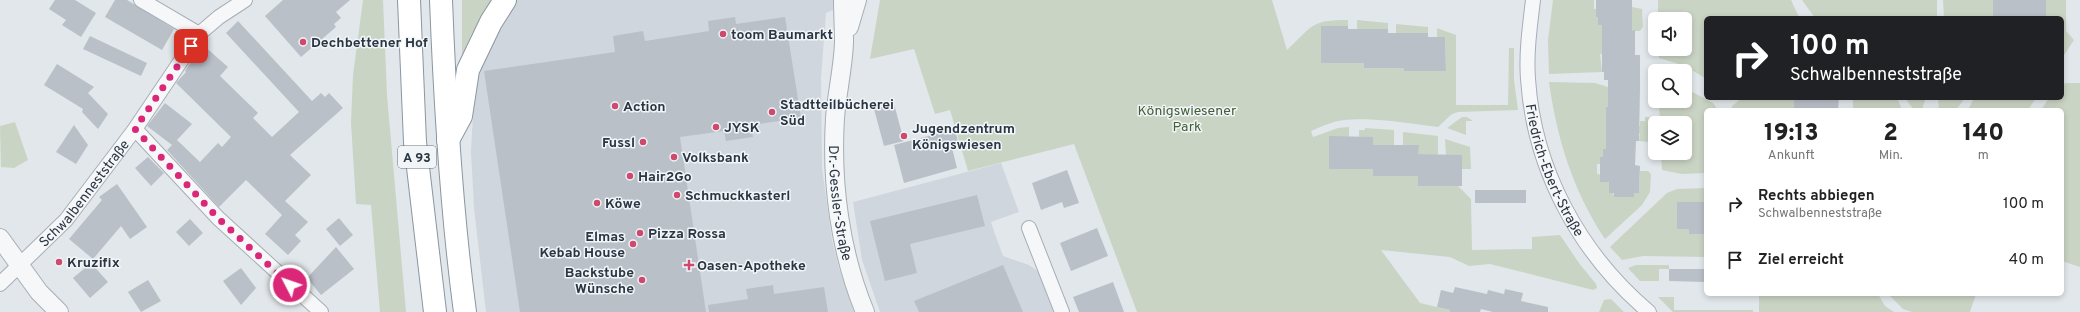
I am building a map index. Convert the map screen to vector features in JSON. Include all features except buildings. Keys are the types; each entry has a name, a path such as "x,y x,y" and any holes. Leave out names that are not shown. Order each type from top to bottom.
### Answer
{"highway":[{"name":"A 93","path":"409,0 415,142 435,312"},
{"name":"A 93","path":"442,0 447,141 454,232 465,312"},
{"path":"447,141 462,116 468,70 491,22 505,0"}],"street":[{"path":"141,0 199,34"},
{"name":"Schwalbenneststraße","path":"0,284 66,220 135,129 199,34 219,17 245,0"},
{"name":"Dr.-Gessler-Straße","path":"843,0 844,43 836,118 835,175 846,253 853,280 865,312"},
{"name":"Dr.-Gessler-Straße","path":"844,43 857,0"},
{"name":"Friedrich-Ebert-Straße","path":"1533,0 1528,40 1528,79 1532,116 1539,143 1553,184 1575,229 1617,283 1649,312"},
{"path":"135,129 218,218 321,312"},
{"path":"1029,228 1062,312"},
{"path":"0,238 39,292 59,312"}],"shaded area":[{"path":"512,0 833,0 833,10 826,13 821,78 822,168 832,240 839,268 854,312 486,312 474,208 471,152 473,114 477,75"},
{"path":"1001,163 1019,212 991,222 1003,256 1029,265 1039,272 1056,312 880,312 862,260 853,202"}],"green space":[{"path":"363,0 383,0 387,95 406,312 380,312 371,205 356,204 351,123 353,75"},
{"path":"462,0 492,0 471,35 465,58 462,58"},
{"name":"Königswiesener Park","path":"880,0 1272,0 1287,50 1308,30 1319,23 1326,21 1348,20 1348,26 1321,26 1321,63 1364,63 1364,68 1404,66 1404,71 1446,71 1445,38 1437,37 1437,28 1456,35 1456,105 1508,105 1509,48 1514,48 1514,80 1518,110 1458,112 1452,114 1438,127 1384,120 1342,120 1311,131 1313,137 1338,128 1349,127 1349,137 1329,137 1329,169 1373,169 1373,176 1418,176 1418,186 1458,186 1471,199 1472,250 1532,249 1532,237 1560,235 1579,263 1596,284 1597,288 1593,290 1490,264 1469,266 1450,257 1381,250 1420,303 1458,312 1137,312 1074,144 968,171 950,110 935,114 914,49 870,59"},
{"path":"1553,0 1594,0 1594,9 1596,9 1602,25 1602,54 1600,54 1602,72 1549,74 1548,40"},
{"path":"1658,0 1791,0 1799,16 1704,16 1704,77 1692,70 1692,64 1678,64 1659,58 1659,56 1692,56 1692,12 1658,12"},
{"path":"1802,0 1937,0 1937,16 1814,16"},
{"path":"1943,0 1993,0 1993,16 1944,16"},
{"path":"2046,0 2066,0 2066,31 2074,40 2064,55 2064,16 2046,16"},
{"path":"1632,7 1642,9 1643,27 1640,31 1628,31"},
{"path":"1357,20 1388,23 1388,29 1357,29"},
{"path":"1396,24 1428,27 1428,33 1396,33"},
{"path":"1549,82 1595,83 1608,87 1608,107 1606,108 1606,120 1608,121 1606,149 1603,149 1603,157 1600,157 1600,164 1597,164 1597,174 1607,179 1614,197 1634,197 1634,193 1639,193 1640,171 1648,171 1651,174 1650,192 1642,205 1605,239 1584,202 1568,164 1552,103"},
{"path":"2080,83 2080,267 2064,262 2064,108 2042,108 2048,100 2064,100 2064,84"},
{"path":"1692,92 1704,98 1704,100 1713,103 1717,108 1704,108 1704,173 1682,174 1662,170 1661,160 1692,160 1692,116 1660,116 1659,108 1692,108"},
{"path":"1740,100 1794,100 1794,108 1732,108 1732,106"},
{"path":"1853,100 1898,100 1901,107 1900,108 1853,108"},
{"path":"1906,100 1925,100 1923,108 1912,108"},
{"path":"1938,100 1964,100 1958,108 1939,108"},
{"path":"1973,100 2035,100 2029,108 1969,108"},
{"path":"1462,117 1467,117 1473,121 1466,121 1466,135 1447,128"},
{"path":"1645,117 1648,117 1648,142 1639,141 1640,133 1638,133 1638,126 1640,126 1640,121 1645,121"},
{"path":"15,122 28,160 14,168 1,167 0,126"},
{"path":"1365,128 1394,130 1394,145 1373,145 1373,137 1359,137 1359,130 1365,130"},
{"path":"1403,132 1438,136 1438,155 1418,154 1418,145 1403,145"},
{"path":"1445,139 1470,147 1471,169 1462,169 1462,155 1446,155"},
{"path":"1704,188 1704,257 1643,256 1622,260 1610,247 1667,193 1677,189"},
{"path":"1636,265 1669,265 1669,269 1659,269 1659,281 1640,281 1628,268"},
{"path":"1759,296 1879,296 1885,306 1894,312 1759,312"},
{"path":"1890,296 1975,296 1970,312 1912,312 1903,309"},
{"path":"1658,297 1674,297 1674,310 1753,310 1753,312 1673,312"},
{"path":"1611,299 1624,312 1599,312 1604,300"}],"place":[{"name":"toom Baumarkt","path":"723,34"},
{"name":"Dechbettener Hof","path":"303,42"},
{"name":"Action","path":"615,106"},
{"name":"Stadtteilbücherei Süd","path":"772,112"},
{"name":"JYSK","path":"716,127"},
{"name":"Jugendzentrum Königswiesen","path":"904,136"},
{"name":"Fussl","path":"643,142"},
{"name":"Volksbank","path":"674,157"},
{"name":"Hair2Go","path":"630,176"},
{"name":"Schmuckkasterl","path":"677,195"},
{"name":"Köwe","path":"597,203"},
{"name":"Pizza Rossa","path":"640,233"},
{"name":"Elmas Kebab House","path":"633,244"},
{"name":"Kruzifix","path":"59,262"},
{"name":"Oasen-Apotheke","path":"689,265"},
{"name":"Backstube Wünsche","path":"642,280"}],"route":[{"path":"191,46 135,129 218,218 290,285"}]}
